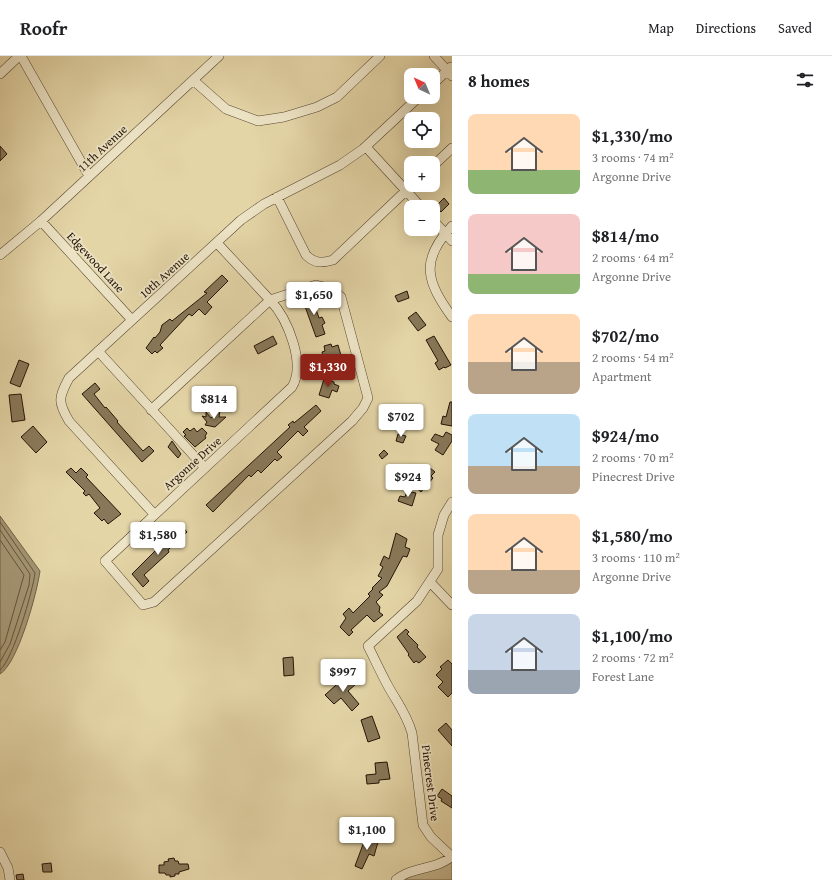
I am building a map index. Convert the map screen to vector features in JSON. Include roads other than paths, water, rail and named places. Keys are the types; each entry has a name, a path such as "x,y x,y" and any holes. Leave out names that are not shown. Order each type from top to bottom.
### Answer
{"street":[{"path":"0,74 20,56 89,176"},
{"name":"11th Avenue","path":"0,255 41,221 219,56"},
{"path":"193,80 226,109 258,121 284,117 317,107 337,97 380,56"},
{"path":"434,56 451,71 440,79"},
{"name":"10th Avenue","path":"154,514 70,421 61,407 61,394 69,378 241,220 277,197 340,164 366,147 412,104"},
{"path":"366,147 404,183"},
{"path":"440,159 452,148"},
{"path":"277,197 306,254 312,260 322,264 333,260 405,192"},
{"name":"Edgewood Lane","path":"41,221 132,320"},
{"path":"452,226 445,233 432,256 430,276 431,283 452,317"},
{"path":"440,228 452,241"},
{"name":"Argonne Drive","path":"217,243 282,314 286,322 297,361 298,375 292,387 105,561 143,605 154,602 346,427 363,408 368,398 341,297 332,289 316,285 270,300"},
{"path":"152,410 270,300"},
{"path":"98,352 205,468"},
{"name":"Pinecrest Drive","path":"452,502 444,515 438,535 438,569 417,601 368,646 409,721 412,734 423,825 431,837 452,856"},
{"path":"444,515 452,522"},
{"path":"430,582 452,605"},
{"path":"0,852 8,868 10,880"},
{"path":"396,880 406,873 436,864 452,856"}],"water":[{"path":"0,516 40,571 26,627 7,667 0,674"}]}
